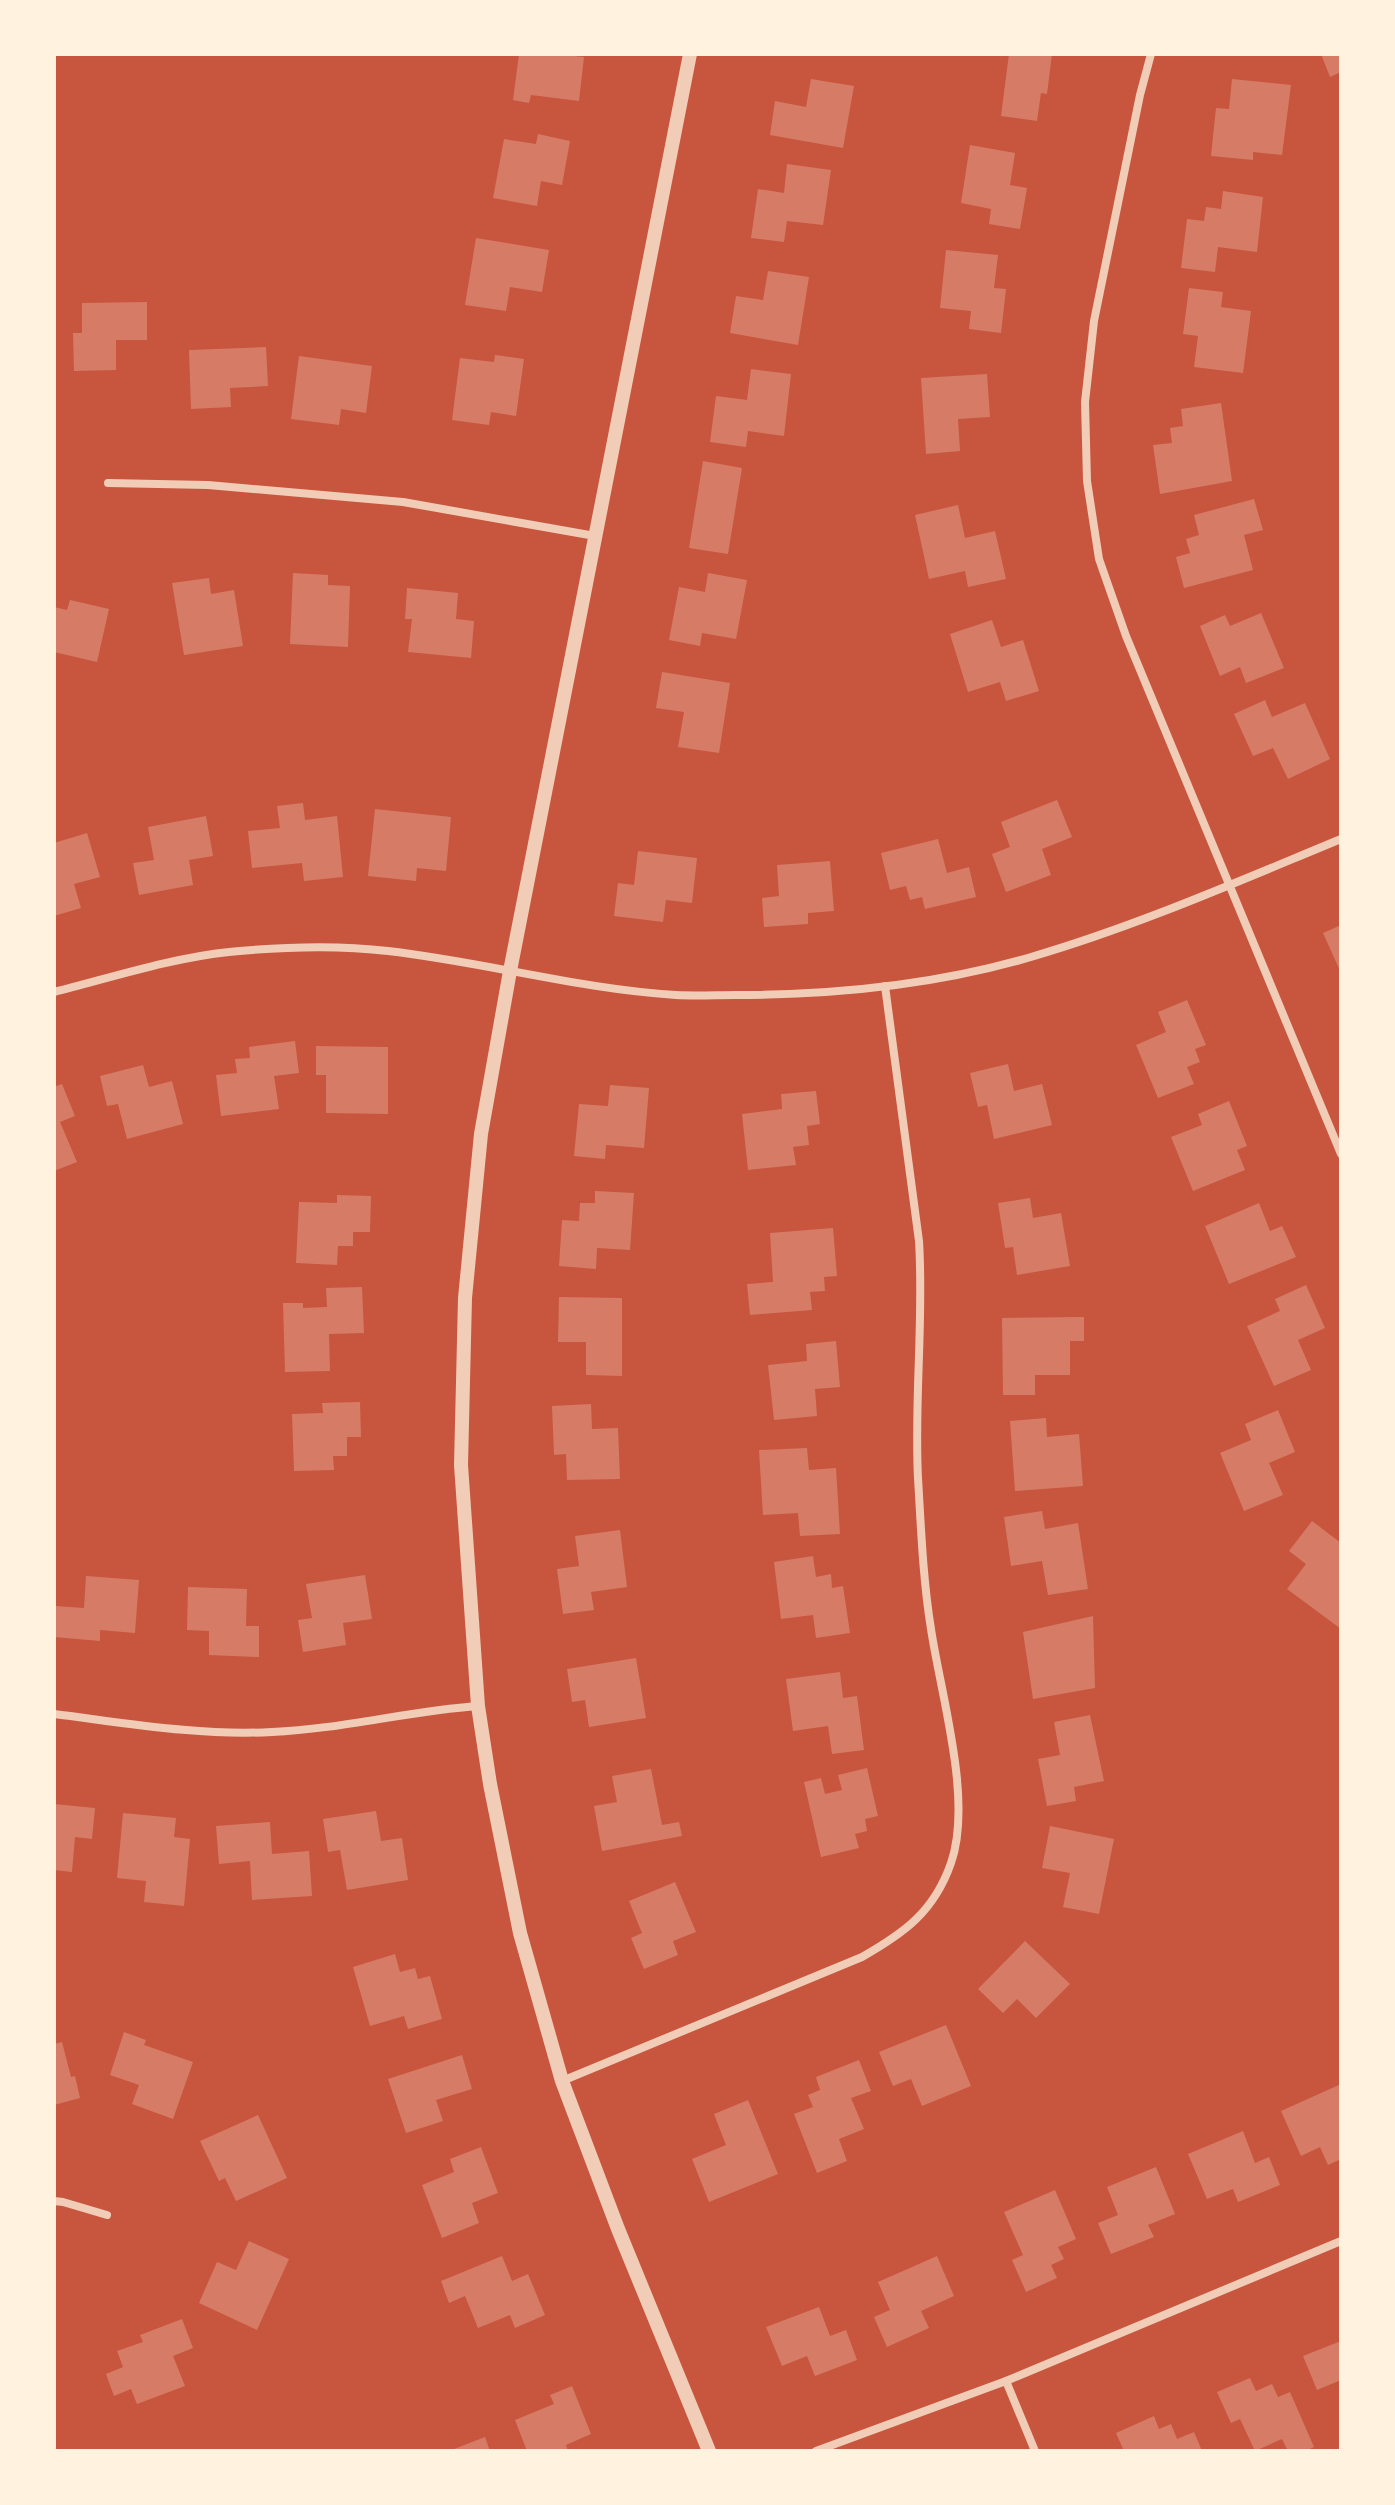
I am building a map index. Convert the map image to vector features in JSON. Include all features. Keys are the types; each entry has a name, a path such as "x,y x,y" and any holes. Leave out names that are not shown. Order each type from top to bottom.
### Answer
{"street":[{"path":"690,54 510,971 481,1134 465,1298 461,1465 478,1706 520,1933 562,2081 618,2229 709,2451"},
{"path":"1151,54 1094,321 1085,402 1087,481 1099,559 1126,636 1341,1154"},
{"path":"108,483 208,485 403,502 595,536"},
{"path":"54,992 227,952 290,949 385,950 558,980 677,995 796,995 914,983 1030,957 1143,918 1341,839"},
{"path":"562,2081 862,1957 900,1935 931,1904 951,1863 960,1821 957,1778 930,1626 918,1475 919,1241 885,986"},
{"path":"54,1714 159,1727 272,1733 344,1725 435,1709 478,1706"},
{"path":"54,2201 107,2215"},
{"path":"816,2451 1006,2381 1341,2241"},
{"path":"1006,2381 1035,2451"}],"building":[{"path":"519,54 574,54 584,57 579,101 531,95 529,103 513,100"},
{"path":"1009,54 1052,54 1047,94 1041,93 1037,121 1001,116"},
{"path":"1321,54 1341,54 1341,72 1330,77"},
{"path":"811,79 854,86 843,148 770,135 775,101 806,107"},
{"path":"1232,79 1291,85 1282,155 1253,152 1253,160 1211,156 1216,108 1229,109"},
{"path":"538,134 570,141 562,185 541,181 537,206 493,198 504,139 536,144"},
{"path":"970,145 1015,153 1010,185 1027,188 1020,229 989,224 991,209 961,203"},
{"path":"787,164 831,170 823,225 787,221 784,242 751,238 758,189 784,193"},
{"path":"1223,191 1263,197 1257,252 1218,247 1215,272 1181,268 1187,219 1204,221 1206,207 1221,209"},
{"path":"476,238 549,250 542,292 510,287 506,311 465,305"},
{"path":"946,250 998,255 994,288 1006,289 1001,333 969,329 971,311 940,308"},
{"path":"768,271 809,277 798,345 730,333 736,296 763,300"},
{"path":"1189,288 1223,292 1221,307 1251,311 1243,373 1194,367 1198,336 1183,334"},
{"path":"147,302 147,340 116,340 116,370 74,371 73,333 82,333 82,303"},
{"path":"266,347 268,386 230,388 231,407 191,409 189,350"},
{"path":"495,355 524,359 516,416 491,412 489,425 452,420 460,358 494,362"},
{"path":"299,356 372,366 366,413 341,409 339,425 291,419"},
{"path":"751,369 791,374 784,436 748,431 746,447 710,442 716,396 747,400"},
{"path":"987,374 990,417 958,419 960,451 926,454 921,378"},
{"path":"1221,403 1232,481 1160,494 1153,445 1172,443 1170,428 1183,426 1181,409"},
{"path":"703,461 742,468 728,554 689,548"},
{"path":"1254,499 1263,530 1244,535 1253,570 1184,588 1176,557 1190,553 1186,539 1199,535 1194,515"},
{"path":"958,505 965,538 995,531 1006,579 968,587 965,571 929,579 915,515"},
{"path":"293,573 328,575 328,585 350,586 348,647 290,644"},
{"path":"708,573 747,580 736,639 702,633 700,646 669,640 679,587 705,592"},
{"path":"209,578 211,594 234,590 243,646 184,655 172,583"},
{"path":"407,588 458,593 456,619 474,621 471,658 408,652 412,619 405,619"},
{"path":"70,600 109,609 97,662 54,652 54,607 67,610"},
{"path":"1261,613 1284,668 1246,683 1240,667 1220,676 1200,626 1225,615 1230,626"},
{"path":"992,620 1001,647 1023,640 1039,691 1006,701 1000,682 968,692 950,634"},
{"path":"662,672 730,683 719,753 678,747 684,712 656,708"},
{"path":"1265,700 1272,717 1305,703 1330,759 1288,779 1273,748 1253,756 1234,714"},
{"path":"1057,800 1072,837 1042,849 1051,875 1006,892 992,854 1010,847 1001,822"},
{"path":"303,803 305,820 337,816 343,877 304,881 302,863 252,868 248,831 280,828 277,806"},
{"path":"375,809 451,817 446,871 417,868 416,881 368,876"},
{"path":"206,816 213,856 189,860 193,885 139,895 133,863 154,860 148,827"},
{"path":"87,833 100,877 74,884 81,908 54,916 54,843"},
{"path":"938,839 947,873 969,867 976,897 925,909 922,897 910,900 906,886 890,890 881,853"},
{"path":"638,851 697,858 692,903 666,900 663,922 614,916 618,883 634,885"},
{"path":"830,861 834,911 808,913 808,924 764,927 762,898 779,896 777,865"},
{"path":"1341,925 1341,973 1323,933"},
{"path":"1187,1000 1206,1045 1195,1049 1200,1062 1187,1067 1194,1084 1158,1098 1136,1045 1166,1032 1158,1012"},
{"path":"295,1041 299,1073 274,1076 279,1109 221,1116 216,1075 237,1073 235,1059 250,1058 249,1047"},
{"path":"316,1046 388,1047 388,1114 326,1113 326,1075 316,1075"},
{"path":"1008,1064 1014,1091 1042,1084 1052,1125 994,1139 987,1105 978,1107 970,1073"},
{"path":"143,1065 149,1087 172,1081 183,1124 127,1139 118,1104 107,1106 100,1076"},
{"path":"62,1084 75,1116 60,1122 77,1162 54,1171 54,1087"},
{"path":"610,1085 649,1088 644,1148 606,1145 605,1159 574,1156 579,1104 608,1106"},
{"path":"816,1091 820,1124 807,1126 809,1145 793,1147 796,1165 748,1170 742,1114 782,1109 781,1094"},
{"path":"1229,1101 1247,1146 1237,1150 1245,1170 1193,1191 1171,1137 1202,1125 1198,1114"},
{"path":"595,1191 634,1193 630,1250 597,1248 596,1269 559,1266 562,1220 579,1221 580,1203 595,1203"},
{"path":"337,1195 371,1196 370,1232 353,1232 353,1246 338,1246 337,1265 296,1263 299,1202 337,1203"},
{"path":"1030,1198 1033,1218 1061,1213 1070,1266 1017,1275 1013,1247 1005,1248 998,1203"},
{"path":"1259,1203 1270,1231 1282,1226 1296,1257 1229,1284 1205,1226"},
{"path":"833,1228 837,1276 824,1277 825,1291 810,1292 812,1310 750,1315 747,1284 773,1282 770,1233"},
{"path":"1306,1285 1325,1328 1298,1340 1311,1370 1274,1386 1247,1326 1280,1311 1275,1299"},
{"path":"362,1287 364,1333 329,1334 330,1371 285,1372 283,1303 303,1303 303,1308 327,1307 326,1288"},
{"path":"559,1297 622,1298 622,1376 586,1375 586,1342 558,1342"},
{"path":"1084,1317 1084,1341 1070,1341 1070,1375 1035,1375 1035,1395 1003,1395 1002,1318"},
{"path":"836,1341 840,1387 815,1389 817,1416 774,1420 768,1365 807,1361 806,1344"},
{"path":"360,1402 361,1437 347,1437 347,1456 333,1456 334,1470 294,1471 292,1414 323,1413 322,1403"},
{"path":"591,1404 592,1429 618,1428 620,1479 567,1480 566,1454 554,1455 552,1406"},
{"path":"1278,1410 1295,1452 1269,1463 1283,1495 1244,1511 1220,1453 1251,1440 1245,1424"},
{"path":"1046,1418 1047,1437 1079,1434 1083,1486 1015,1491 1010,1421"},
{"path":"807,1448 809,1470 836,1468 840,1534 800,1536 798,1513 763,1515 759,1450"},
{"path":"1042,1511 1045,1529 1078,1523 1088,1589 1048,1595 1042,1561 1011,1566 1004,1517"},
{"path":"1312,1521 1341,1543 1341,1629 1287,1589 1306,1564 1289,1551"},
{"path":"620,1530 627,1587 591,1592 594,1610 563,1614 557,1569 579,1566 575,1536"},
{"path":"813,1556 816,1577 831,1574 832,1588 843,1586 850,1633 816,1638 813,1615 781,1619 774,1562"},
{"path":"365,1575 372,1619 343,1623 346,1645 303,1652 298,1620 312,1618 306,1584"},
{"path":"86,1576 139,1580 135,1633 100,1630 100,1641 54,1637 56,1606 84,1608"},
{"path":"188,1587 247,1589 246,1626 259,1626 259,1657 209,1655 209,1631 187,1630"},
{"path":"1093,1616 1095,1688 1033,1699 1023,1632"},
{"path":"636,1658 646,1718 589,1727 585,1700 572,1702 567,1669"},
{"path":"840,1672 843,1698 857,1696 864,1750 832,1754 828,1726 793,1731 786,1679"},
{"path":"1090,1715 1104,1781 1074,1787 1076,1801 1047,1806 1038,1759 1060,1755 1054,1722"},
{"path":"867,1768 878,1816 865,1819 867,1831 855,1834 859,1848 821,1857 804,1782 821,1778 825,1794 842,1790 838,1775"},
{"path":"651,1769 662,1825 679,1822 682,1836 602,1851 594,1806 617,1802 612,1776"},
{"path":"54,1804 95,1808 92,1839 75,1837 72,1872 54,1870"},
{"path":"376,1811 381,1841 402,1838 408,1880 347,1890 340,1850 328,1852 323,1819"},
{"path":"123,1813 176,1818 174,1837 190,1839 184,1906 144,1902 146,1881 117,1878"},
{"path":"270,1822 272,1854 309,1851 312,1896 252,1900 250,1861 219,1864 216,1826"},
{"path":"1050,1826 1114,1839 1099,1914 1063,1907 1070,1873 1042,1868"},
{"path":"675,1882 696,1932 673,1941 678,1955 644,1969 631,1938 642,1933 629,1901"},
{"path":"1025,1941 1070,1984 1036,2018 1017,1999 1003,2013 978,1989"},
{"path":"395,1954 400,1972 415,1968 418,1979 430,1976 442,2019 408,2029 404,2016 370,2026 353,1967"},
{"path":"946,2025 971,2086 922,2106 911,2079 893,2086 879,2052"},
{"path":"124,2032 146,2040 144,2045 193,2062 173,2119 132,2104 139,2085 110,2075"},
{"path":"62,2042 80,2098 54,2105 54,2044"},
{"path":"462,2055 472,2089 436,2100 443,2121 406,2133 388,2079"},
{"path":"859,2060 871,2091 851,2098 864,2129 839,2139 847,2161 817,2173 794,2114 813,2107 808,2095 820,2090 816,2077"},
{"path":"1341,2084 1341,2159 1328,2165 1320,2147 1301,2156 1281,2111"},
{"path":"748,2100 778,2174 709,2202 692,2159 726,2145 714,2114"},
{"path":"258,2115 287,2178 236,2201 225,2178 219,2181 200,2141"},
{"path":"1243,2131 1255,2163 1269,2157 1280,2185 1238,2202 1233,2189 1207,2199 1188,2154"},
{"path":"481,2147 498,2193 472,2203 479,2223 442,2238 422,2185 454,2172 450,2159"},
{"path":"1156,2167 1175,2214 1148,2225 1154,2237 1111,2254 1098,2223 1118,2215 1107,2187"},
{"path":"1055,2190 1076,2239 1058,2247 1064,2259 1051,2265 1057,2278 1026,2292 1012,2260 1023,2255 1004,2212"},
{"path":"249,2241 289,2259 257,2330 199,2303 217,2262 236,2270"},
{"path":"502,2256 512,2281 528,2274 545,2315 515,2328 510,2315 478,2328 465,2296 449,2303 441,2281"},
{"path":"937,2256 954,2296 921,2311 929,2328 887,2347 874,2317 890,2310 878,2282"},
{"path":"819,2307 830,2336 846,2330 857,2360 815,2376 807,2356 782,2366 766,2327"},
{"path":"182,2319 193,2348 173,2356 185,2386 137,2404 131,2389 114,2396 106,2374 123,2367 117,2351 143,2342 140,2335"},
{"path":"1341,2341 1341,2380 1317,2390 1303,2356"},
{"path":"1250,2378 1256,2391 1272,2384 1278,2397 1290,2392 1314,2447 1305,2451 1288,2451 1282,2439 1255,2451 1240,2419 1231,2423 1217,2392"},
{"path":"572,2386 591,2434 566,2445 568,2451 527,2451 515,2420 554,2404 550,2395"},
{"path":"1154,2416 1159,2429 1171,2424 1177,2439 1194,2432 1202,2451 1124,2451 1116,2433"},
{"path":"485,2437 490,2451 449,2451"}]}
